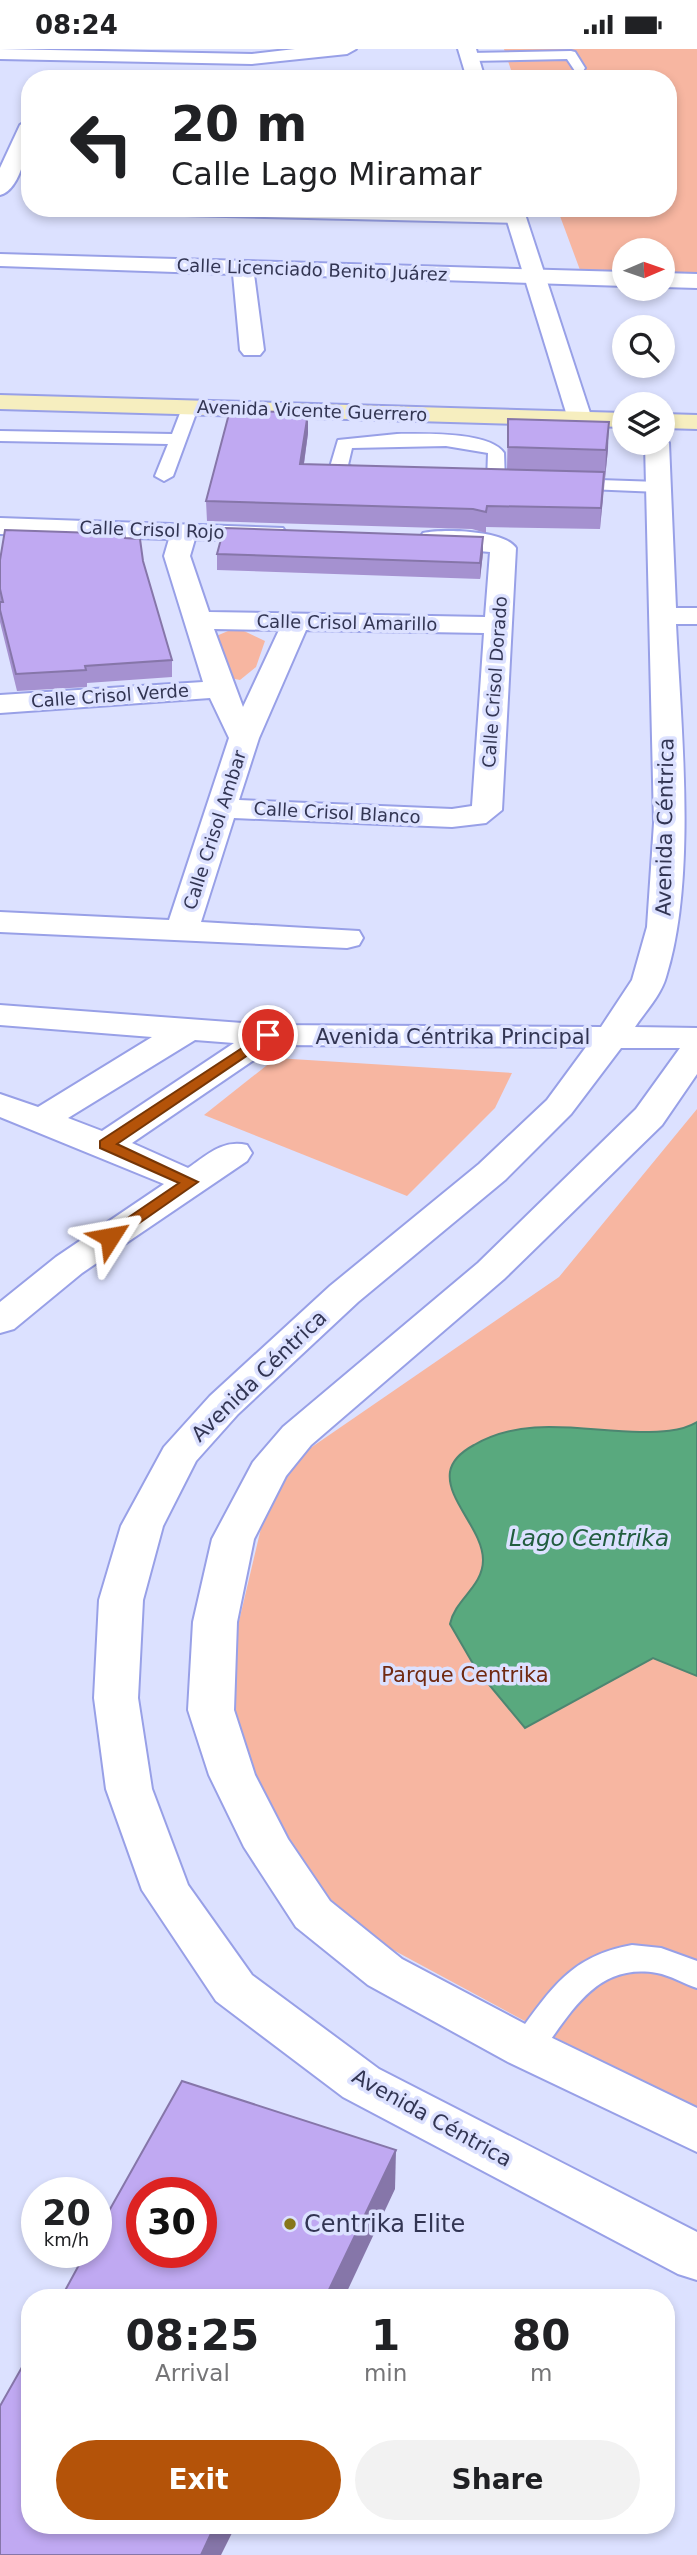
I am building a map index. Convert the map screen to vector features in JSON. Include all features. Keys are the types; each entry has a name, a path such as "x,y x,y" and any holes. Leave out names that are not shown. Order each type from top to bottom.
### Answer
{"main road":[{"name":"Avenida Vicente Guerrero","path":"0,402 612,419"},
{"path":"675,421 697,422"}],"street":[{"path":"0,54 65,52 252,59 347,49"},
{"path":"56,70 65,52"},
{"path":"0,188 16,150"},
{"path":"516,217 580,418"},
{"name":"Calle Licenciado Benito Juárez","path":"0,260 612,278"},
{"path":"243,269 252,350"},
{"path":"676,280 697,281"},
{"name":"Avenida Céntrica","path":"658,455 669,823 663,926 649,980 612,1037 559,1107 492,1172 344,1294 223,1405 178,1456 142,1526 121,1600 116,1698 129,1789 166,1890 234,1988 361,2083 697,2258"},
{"name":"Calle Crisol Rojo","path":"0,526 293,535"},
{"name":"Calle Crisol Ambar","path":"182,931 244,738 219,689 177,556 184,531"},
{"name":"Calle Crisol Dorado","path":"404,538 472,540 503,548 487,810 475,817 452,818"},
{"path":"664,615 697,616"},
{"name":"Calle Crisol Amarillo","path":"196,620 498,625"},
{"path":"244,738 296,622"},
{"name":"Calle Crisol Verde","path":"0,703 219,689"},
{"name":"Calle Crisol Blanco","path":"222,808 452,818"},
{"path":"0,922 347,938"},
{"name":"Avenida Céntrika Principal","path":"0,1015 268,1035 697,1038"},
{"path":"41,1120 187,1030"},
{"path":"106,1145 268,1035"},
{"path":"697,1049 649,1117 511,1252 297,1436 268,1471 233,1539 215,1622 211,1710 232,1775 268,1847 313,1914 385,1972 526,2048 697,2131"},
{"path":"0,1105 106,1145 190,1182"},
{"path":"0,1321 69,1265 234,1153"}],"lane":[{"path":"570,55 579,68 471,63 570,55"},
{"path":"164,476 190,408"},
{"path":"351,412 348,425 353,431 387,439"},
{"path":"0,436 178,439"},
{"path":"390,478 353,475 339,467 338,461 344,445 387,439 466,442 488,447 497,454 496,482"},
{"path":"551,483 659,487"},
{"path":"526,2048 586,1971 608,1961 637,1958 658,1960 697,1975"}],"green space":[{"path":"504,49 697,49 697,273 676,272 676,238 612,238 612,271 580,270 560,217 677,217 677,70 511,70"},
{"path":"228,631 244,631 265,641 256,667 240,680 225,677 214,637"},
{"path":"276,1058 512,1073 495,1108 407,1196 204,1115"},
{"name":"Parque Centrika","path":"697,1109 697,2114 321,1911 219,1706 274,1473 559,1277"}],"water":[{"name":"Lago Centrika","path":"697,1422 697,1676 653,1658 525,1728 476,1669 450,1624 457,1607 479,1578 483,1560 477,1538 453,1493 450,1472 453,1463 474,1445 514,1430 555,1427 655,1432 677,1430"}],"building":[{"path":"230,410 308,413 300,464 604,472 601,508 487,506 486,512 473,509 206,501"},
{"path":"508,419 609,422 606,450 508,447"},
{"path":"224,528 483,537 480,563 217,554"},
{"path":"5,530 125,534 125,538 140,539 143,561 172,660 85,666 86,670 16,674 0,610 0,602 3,602 0,560"},
{"name":"Centrika Elite","path":"182,2081 396,2150 329,2289 66,2289 77,2268 112,2268 112,2206 126,2181 126,2268 217,2268 217,2177 128,2177"},
{"path":"21,2369 21,2534 211,2534 201,2555 0,2555 0,2406"}],"place":[{"name":"Centrika Elite","path":"290,2224"}],"route":[{"path":"110,1237 190,1182 106,1145 268,1035"}]}
